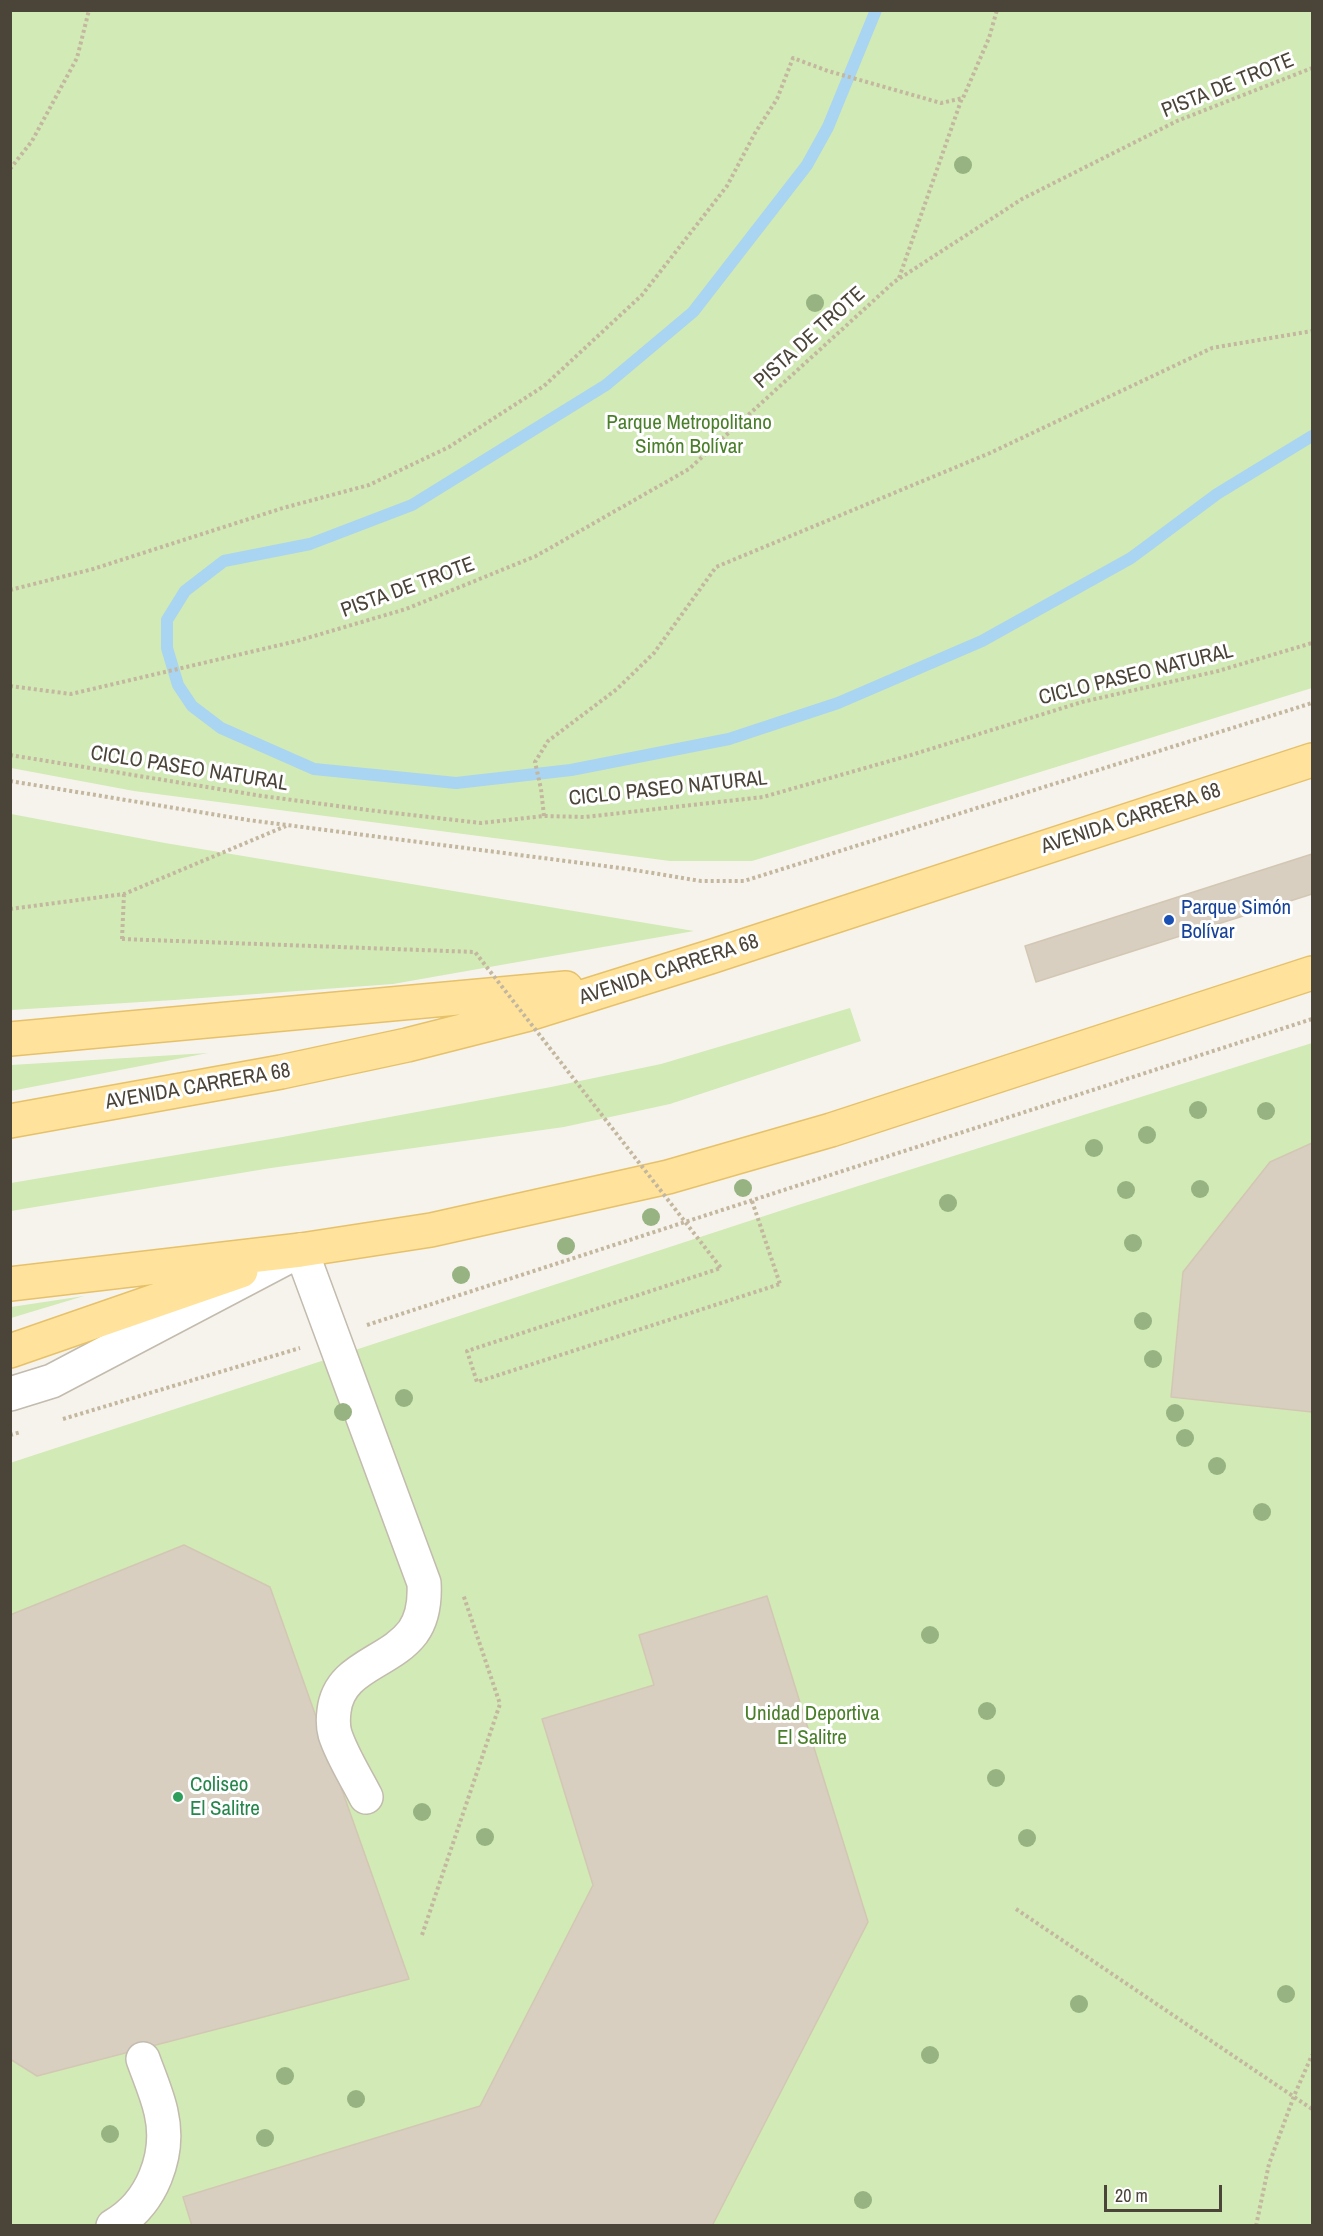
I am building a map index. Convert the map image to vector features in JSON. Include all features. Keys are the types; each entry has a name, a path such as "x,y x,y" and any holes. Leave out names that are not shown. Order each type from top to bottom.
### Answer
{"main road":[{"name":"AVENIDA CARRERA 68","path":"10,1121 281,1072 407,1045 525,1015 634,982 1312,760"},
{"path":"10,1284 301,1250 431,1230 668,1177 831,1130 1312,973"},
{"path":"10,1040 634,982"},
{"path":"10,1351 301,1250"}],"lane":[{"path":"10,1394 52,1381 301,1250 424,1583 425,1599 421,1617 412,1633 397,1647 351,1676 342,1686 335,1702 333,1720 335,1734 366,1797"},
{"path":"113,2226 124,2220 139,2205 152,2186 160,2167 163,2120 143,2059"}],"path":[{"path":"10,169 32,141 77,58 89,10"},
{"path":"898,278 963,98 989,38 997,10"},
{"path":"10,590 93,569 283,508 369,485 449,447 544,386 642,295 727,186 755,133 777,99 793,58 868,84 941,103 963,98"},
{"name":"PISTA DE TROTE","path":"10,686 71,694 297,641 406,609 536,556 689,469 898,278 1022,199 1177,121 1312,68"},
{"path":"544,816 542,789 535,762 548,741 617,688 654,653 716,567 990,453 1212,348 1312,331"},
{"name":"CICLO PASEO NATURAL","path":"10,755 262,796 379,812 481,823 544,816 585,818 764,797 911,755 1071,705 1218,671 1312,643"},
{"path":"10,781 287,826 628,869 701,881 744,880 1312,703"},
{"path":"10,909 124,894 287,826"},
{"path":"124,894 123,939 475,952 721,1268 466,1351 477,1382 780,1284 752,1201"},
{"path":"55,1422 333,1336 1312,1019"},
{"path":"10,1435 22,1432"},
{"path":"1016,1909 1312,2109"},
{"path":"1256,2226 1269,2164 1312,2055"}],"green space":[{"name":"Parque Metropolitano Simón Bolívar","path":"10,11 1312,11 1312,688 752,861 670,861 134,791 11,768"},
{"path":"11,814 165,843 694,931 393,984 11,1010"},
{"path":"850,1008 861,1041 670,1104 564,1127 271,1168 11,1211 11,1183 277,1138 551,1087 661,1064"},
{"name":"Unidad Deportiva El Salitre","path":"1312,1043 1312,2225 11,2225 10,1463 798,1205"},
{"path":"208,1053 11,1091 11,1065"},
{"path":"84,1296 11,1318 11,1307"}],"building":[{"name":"Parque Simón Bolívar","path":"1312,854 1312,894 1036,982 1025,946"},
{"path":"1312,1143 1312,1412 1171,1397 1183,1272 1270,1162"},
{"name":"Coliseo El Salitre","path":"184,1545 270,1587 409,1979 37,2076 10,2059 10,1615"},
{"path":"767,1596 868,1922 712,2226 192,2226 183,2197 480,2106 593,1885 542,1719 654,1685 639,1635"}],"waterway":[{"path":"876,10 828,127 807,165 693,312 606,385 412,505 310,544 224,561 185,591 167,620 167,648 178,685 192,706 221,728 314,769 456,783 571,770 729,739 838,703 982,641 1131,558 1217,494 1312,436"}],"place":[{"name":"Parque Simón Bolívar","path":"1169,920"},
{"name":"Coliseo El Salitre","path":"178,1797"}]}
